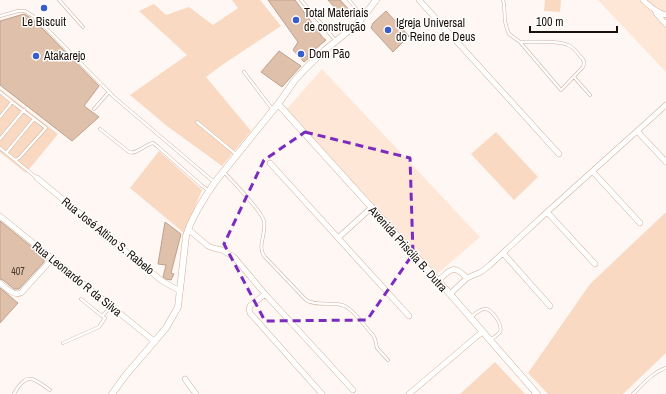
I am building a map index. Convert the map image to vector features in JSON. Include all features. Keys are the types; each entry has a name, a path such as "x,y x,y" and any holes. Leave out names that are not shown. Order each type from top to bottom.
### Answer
{"street":[{"path":"112,394 124,376 166,328 178,307 186,236 198,208 209,191 273,111 295,80 307,67 357,24 376,0"},
{"path":"419,0 559,154"},
{"path":"644,0 666,24"},
{"path":"653,10 666,15"},
{"name":"Avenida Priscila B. Dutra","path":"278,104 450,294 537,394"},
{"path":"450,294 467,278 481,272 666,106"},
{"path":"637,131 666,162"},
{"path":"270,163 409,316"},
{"path":"593,172 640,223"},
{"name":"Rua José Altino S. Rabelo","path":"37,178 162,281 180,291"},
{"path":"338,238 371,208"},
{"path":"547,212 595,264"},
{"name":"Rua Leonardo R da Silva","path":"0,216 154,341"},
{"path":"188,229 208,246 227,252 234,257 265,294 353,390"},
{"path":"502,253 550,306"},
{"path":"0,283 13,294 18,295 52,259"},
{"path":"438,281 448,271 454,268 461,271 467,278"},
{"path":"265,294 250,306 250,313 322,394"},
{"path":"409,394 482,332"},
{"path":"185,379 196,394"}],"lane":[{"path":"59,0 82,27"},
{"path":"301,0 336,41"},
{"path":"349,0 364,16"},
{"path":"503,0 505,21 509,34 520,42 561,90 583,67 584,60 570,46 558,42 520,42"},
{"path":"0,16 18,10 25,10 33,16 45,26 109,92 216,182"},
{"path":"244,72 273,111"},
{"path":"574,77 590,95"},
{"path":"94,109 109,92"},
{"path":"0,94 24,110 46,128 19,158 15,160"},
{"path":"0,117 12,102"},
{"path":"0,139 24,110"},
{"path":"6,153 34,119"},
{"path":"197,122 237,155"},
{"path":"100,129 128,152 135,153 153,143 209,191"},
{"path":"0,148 37,178"},
{"path":"224,172 259,212 264,220 265,228 261,250 262,254 310,303 346,306 354,312 373,336 376,348 388,360"},
{"path":"63,343 99,327 105,318 81,300"},
{"path":"102,316 112,307"},
{"path":"470,318 481,310 486,309 489,310 498,320 500,330 490,341"},
{"path":"633,394 655,373 666,368"},
{"path":"14,394 24,381 28,379 33,379 50,390"}],"highlighted area":[{"path":"305,132 410,158 413,254 367,320 265,321 224,244 264,160"}],"shaded area":[{"path":"232,0 260,0 281,26 206,77 251,131 222,166 167,126 130,95 187,55 139,11 154,4 166,15 189,7 213,25 238,8"},
{"path":"545,0 561,0 560,12 544,11"},
{"path":"598,0 666,0 666,72 664,70"},
{"path":"322,69 480,237 437,274 287,109"},
{"path":"0,89 58,134 26,173 0,152"},
{"path":"496,132 538,177 514,200 471,154"},
{"path":"159,151 202,190 184,233 130,188"},
{"path":"665,213 666,353 623,394 548,394 528,373 590,284"},
{"path":"495,362 525,394 460,394"}],"building":[{"name":"Total Materiais de construção","path":"268,0 295,0 326,40 307,56 309,58 304,62 293,50 298,42"},
{"path":"328,0 340,0 352,13 344,18"},
{"name":"Igreja Universal do Reino de Deus","path":"386,11 409,36 393,52 371,28 373,23"},
{"name":"Atakarejo","path":"24,14 43,29 99,86 84,106 99,117 72,141 0,85 0,21"},
{"path":"279,51 301,66 282,87 261,72"},
{"path":"0,221 44,257 44,262 19,289 14,289 0,279"},
{"path":"165,222 181,234 171,273 174,274 171,280 163,277 166,265 158,264"},
{"path":"0,288 18,303 0,323"}],"place":[{"name":"Le Biscuit","path":"44,8"},
{"name":"Total Materiais de construção","path":"296,20"},
{"name":"Igreja Universal do Reino de Deus","path":"388,30"},
{"name":"Dom Pão","path":"301,54"},
{"name":"Atakarejo","path":"36,56"}]}
